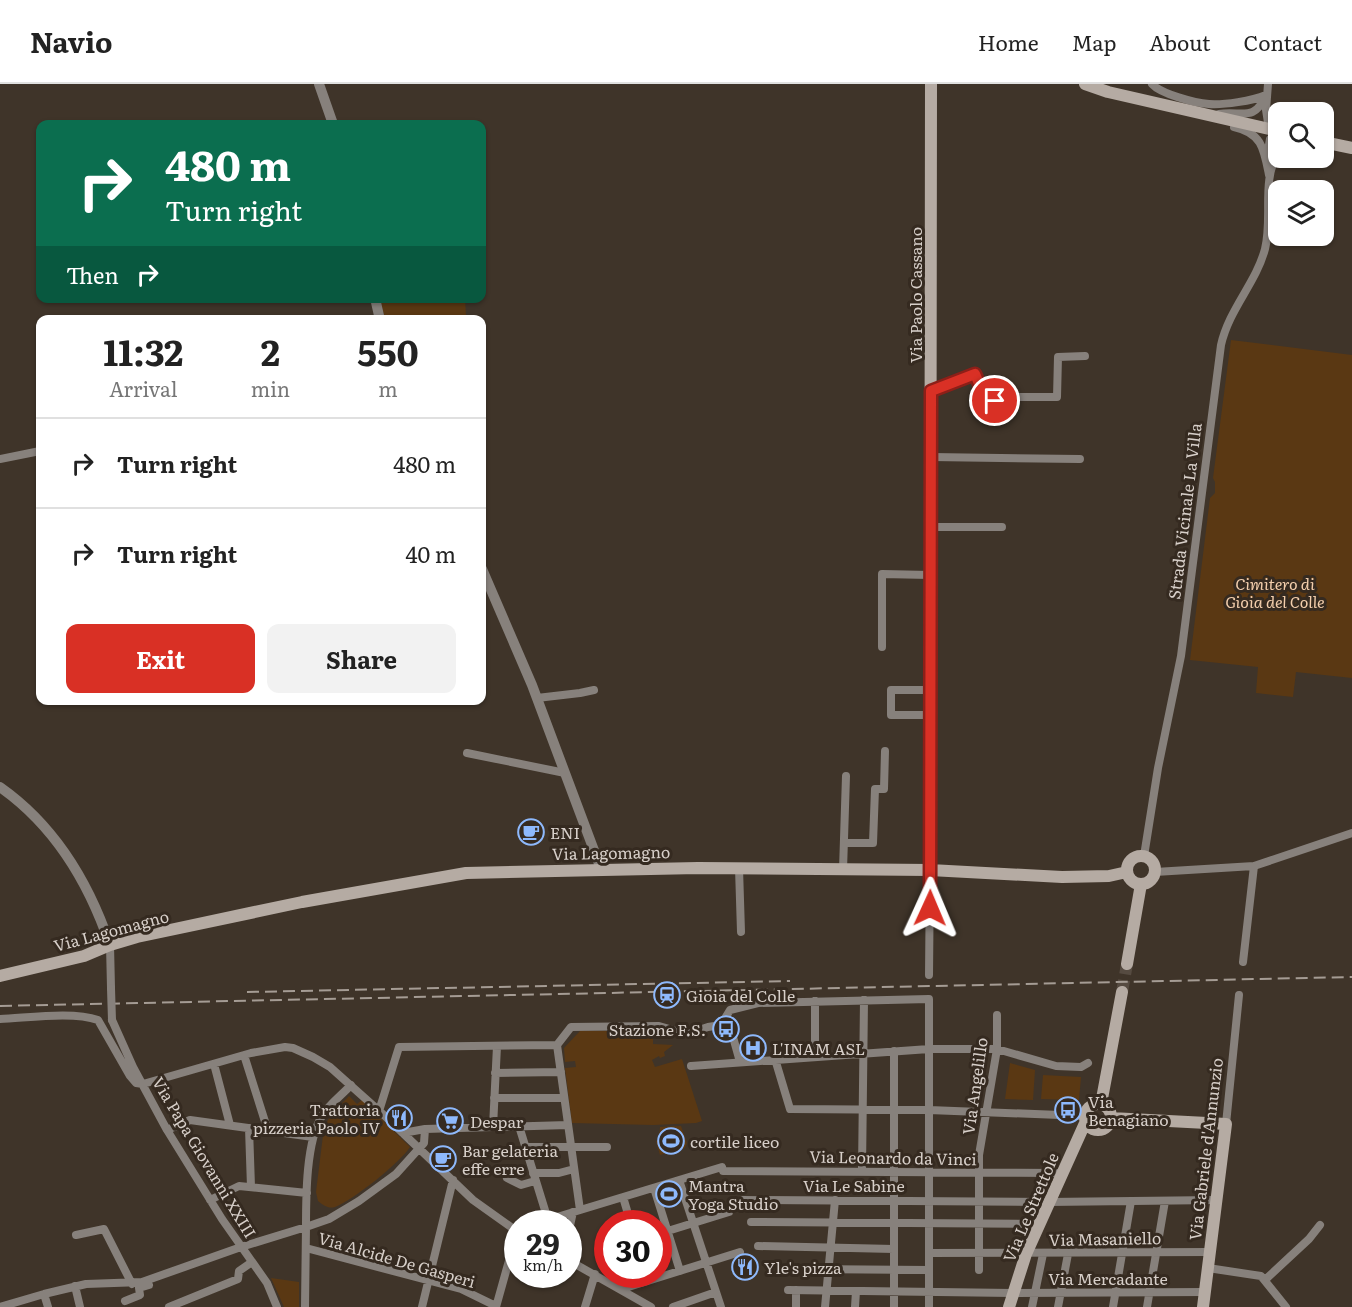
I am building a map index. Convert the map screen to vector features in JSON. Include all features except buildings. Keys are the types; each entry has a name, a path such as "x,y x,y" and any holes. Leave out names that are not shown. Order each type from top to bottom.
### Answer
{"main road":[{"name":"Via Paolo Cassano","path":"930,870 931,84"},
{"path":"1085,84 1108,92 1268,129"},
{"path":"1334,144 1352,148"},
{"path":"1144,856 1151,861 1155,872 1149,882 1141,885 1130,879 1127,872 1132,860 1144,856"},
{"name":"Via Lagomagno","path":"0,976 84,956 110,945 302,902 450,875 482,872 739,868 930,870 1052,877 1108,876 1127,872"},
{"path":"1127,963 1141,885"},
{"path":"1101,1104 1122,992"},
{"path":"1101,1104 1108,1109 1111,1118 1106,1128 1098,1130 1091,1128 1086,1118 1092,1106 1101,1104"},
{"name":"Via Le Strettole","path":"1008,1307 1026,1254 1086,1118"},
{"path":"1111,1118 1226,1124"},
{"name":"Via Gabriele d'Annunzio","path":"1203,1307 1226,1124"}],"street":[{"path":"319,84 332,120"},
{"path":"1152,84 1159,90 1205,104 1266,95"},
{"path":"1268,84 1266,95 1268,115"},
{"path":"1209,115 1248,114 1259,107 1266,95"},
{"path":"1209,115 1220,122 1252,134 1268,152"},
{"path":"1334,150 1352,154"},
{"name":"Strada Vicinale La Villa","path":"1144,856 1158,768 1181,656 1221,345 1230,316 1265,251 1269,225 1272,168"},
{"path":"931,391 975,374 984,396 991,401 1005,397 1057,397 1058,357 1085,356"},
{"path":"0,459 36,452"},
{"path":"931,457 1080,459"},
{"path":"931,527 1002,527"},
{"path":"882,647 882,574 930,575"},
{"path":"486,578 537,698 601,869"},
{"path":"537,698 594,690"},
{"path":"930,690 891,690 891,715 930,715"},
{"path":"844,843 873,843 875,789 884,789 885,752"},
{"path":"467,753 565,773"},
{"path":"843,870 846,776"},
{"path":"0,787 26,807 56,839 90,897 110,945"},
{"path":"1155,872 1254,866 1352,833"},
{"path":"1243,962 1254,866"},
{"path":"739,868 741,932"},
{"name":"Via Paolo Cassano","path":"929,975 930,870"},
{"name":"Via Papa Giovanni XXIII","path":"110,945 112,1020 167,1130 210,1200 267,1283 277,1307"},
{"name":"Via Gabriele d'Annunzio","path":"1226,1124 1239,995"},
{"path":"721,1025 726,1015 736,1007 758,1003 929,999 928,1307"},
{"path":"862,1171 864,1000"},
{"path":"815,1001 815,1056"},
{"name":"Via Angelillo","path":"979,1270 979,1155 997,1049 997,1015"},
{"path":"0,1019 90,1017 98,1020 130,1076 136,1083 143,1084 244,1055 285,1047 293,1048 322,1062 351,1085 473,1200 504,1222"},
{"path":"576,1210 574,1169 557,1045 571,1027 659,1026 687,1034 721,1025 727,1027 733,1037 740,1062"},
{"path":"380,1111 399,1047 557,1045"},
{"path":"493,1127 497,1046"},
{"path":"691,1066 929,1049 997,1049 1056,1066 1081,1067 1088,1064"},
{"path":"894,1051 894,1307"},
{"path":"244,1055 267,1131"},
{"path":"775,1059 790,1109 929,1110 1086,1118"},
{"path":"214,1064 230,1125"},
{"path":"495,1073 561,1072"},
{"path":"351,1085 325,1111 316,1125 307,1192 306,1227 329,1219 367,1196 396,1174 424,1143 425,1129"},
{"path":"494,1098 564,1098"},
{"path":"167,1130 190,1120 313,1137"},
{"path":"403,1133 425,1129 568,1125"},
{"path":"519,1126 545,1210"},
{"path":"249,1128 251,1187"},
{"path":"525,1147 607,1147"},
{"path":"507,1178 521,1185 534,1177 574,1169"},
{"name":"Via Leonardo da Vinci","path":"579,1210 723,1169 1062,1173"},
{"path":"422,1307 453,1180"},
{"path":"679,1180 721,1307"},
{"path":"210,1200 239,1186 307,1192"},
{"path":"654,1188 658,1210"},
{"path":"622,1197 626,1210"},
{"name":"Via Le Sabine","path":"743,1200 1048,1202 1216,1200"},
{"path":"825,1307 835,1200"},
{"path":"1113,1307 1131,1201"},
{"path":"1147,1307 1165,1201"},
{"path":"672,1230 729,1212"},
{"path":"751,1222 1039,1224"},
{"path":"1266,1279 1309,1239 1320,1225"},
{"name":"Via Alcide De Gasperi","path":"0,1307 75,1287 132,1284 306,1227 306,1248 461,1289 496,1306"},
{"path":"76,1234 104,1229 132,1284"},
{"path":"758,1246 894,1249"},
{"path":"305,1307 306,1248"},
{"path":"672,1273 740,1252"},
{"name":"Via Masaniello","path":"929,1253 1210,1252"},
{"path":"672,1253 680,1271"},
{"path":"1032,1307 1043,1254"},
{"path":"1058,1307 1068,1254"},
{"path":"169,1307 238,1279 240,1270 252,1262"},
{"path":"1208,1268 1257,1274 1266,1279 1286,1307"},
{"path":"801,1269 929,1270"},
{"path":"125,1301 140,1295 139,1288 154,1283 158,1277"},
{"path":"585,1307 594,1277"},
{"path":"496,1306 504,1279"},
{"path":"75,1287 80,1307"},
{"path":"622,1289 642,1305 651,1307"},
{"name":"Via Mercadante","path":"796,1307 792,1290 1012,1293 1205,1292"},
{"path":"673,1307 716,1292"},
{"path":"855,1307 856,1292"},
{"path":"44,1294 48,1307"}],"green space":[{"path":"381,303 465,303 466,315 384,315"},
{"name":"Cimitero di Gioia del Colle","path":"1231,340 1352,355 1352,678 1296,672 1293,697 1256,693 1258,667 1190,660 1210,498 1215,493 1213,478"},
{"path":"580,1031 653,1031 653,1044 673,1045 664,1052 665,1056 652,1060 655,1067 682,1059 702,1121 653,1125 572,1123 565,1068 576,1067 575,1061 565,1062 564,1048"},
{"path":"1010,1063 1035,1070 1033,1100 1005,1099"},
{"path":"1043,1075 1081,1077 1079,1100 1041,1099"},
{"path":"349,1096 357,1104 362,1100 410,1147 397,1162 364,1189 343,1203 330,1207 318,1201 316,1192 324,1127 331,1115"},
{"name":"cortile liceo","path":"681,1126 687,1143 685,1148 660,1155 656,1141 659,1140 660,1127"},
{"path":"271,1278 299,1282 299,1307 284,1307"}],"tunnel":[{"path":"1122,992 1127,964"}],"railway":[{"path":"0,1006 1352,977"},
{"path":"247,992 790,981"}],"place":[{"name":"ENI","path":"531,832"},
{"name":"Gioia del Colle","path":"667,995"},
{"name":"Stazione F.S.","path":"726,1029"},
{"name":"L'INAM ASL","path":"753,1048"},
{"name":"Via Benagiano","path":"1068,1110"},
{"name":"Trattoria pizzeria Paolo IV","path":"399,1118"},
{"name":"Despar","path":"450,1121"},
{"name":"cortile liceo","path":"671,1141"},
{"name":"Bar gelateria effe erre","path":"443,1159"},
{"name":"Mantra Yoga Studio","path":"669,1194"},
{"name":"Yle's pizza","path":"745,1267"}],"route":[{"path":"930,908 931,391 975,374 984,396 995,401"}]}
